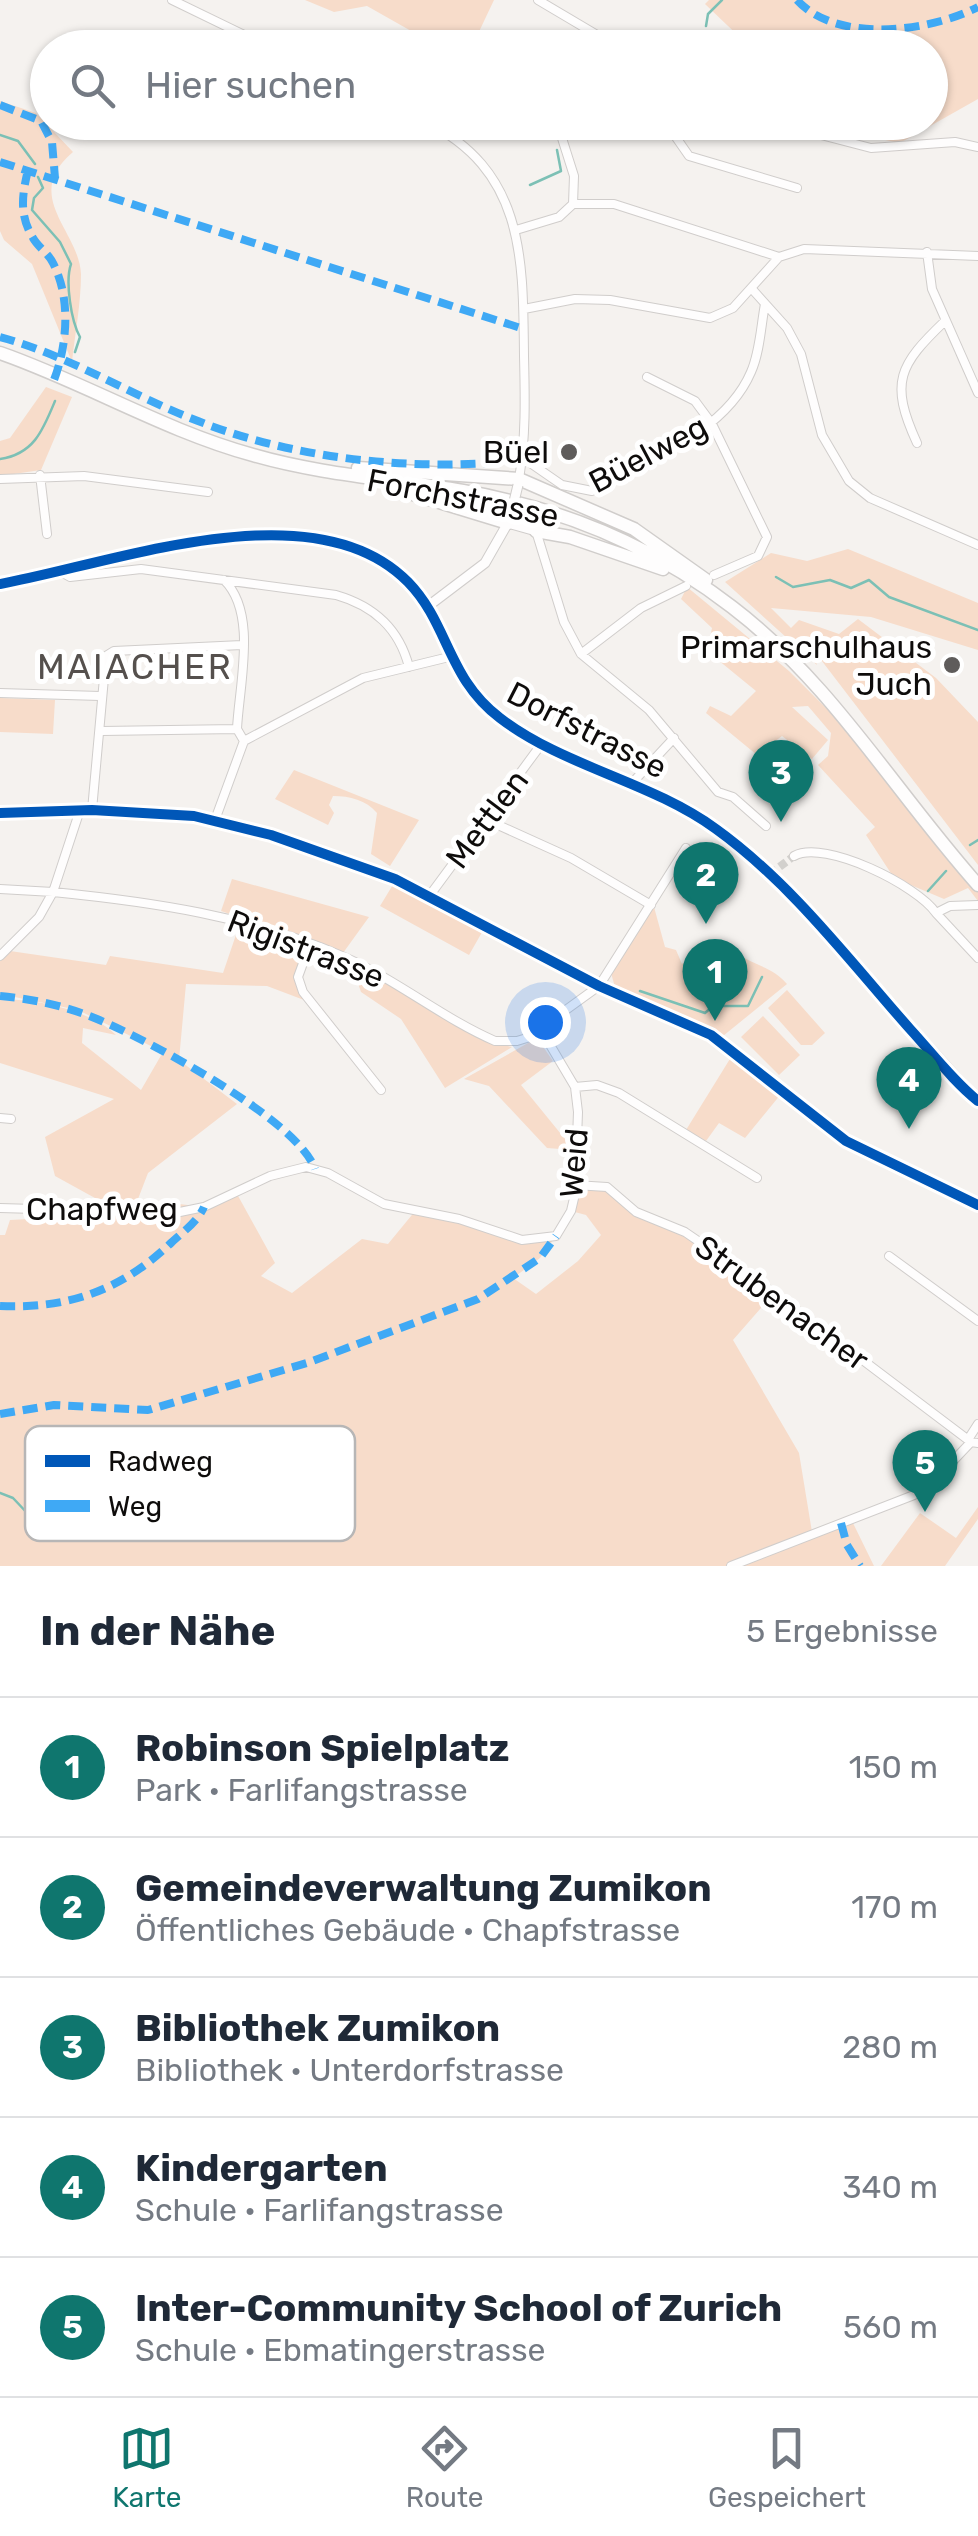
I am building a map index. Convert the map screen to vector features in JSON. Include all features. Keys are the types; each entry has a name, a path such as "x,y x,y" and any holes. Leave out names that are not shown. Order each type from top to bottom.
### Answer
{"highway":[{"name":"Forchstrasse","path":"0,350 193,430 327,466 480,489 548,506 639,542 715,586 816,676 978,877"},
{"name":"Forchstrasse","path":"0,350 204,440 266,459 480,494 548,512 637,547 715,586 815,683 978,885"},
{"path":"327,466 518,482 634,529 715,586"},
{"path":"347,475 509,518"},
{"path":"536,531 559,534 715,586"}],"street":[{"path":"172,0 234,30"},
{"path":"538,0 589,30"},
{"path":"427,607 485,563 509,518 523,458 524,309 516,230 489,170 454,140"},
{"path":"516,230 559,218 573,204 574,176 563,140"},
{"path":"678,140 689,156 797,188"},
{"path":"841,140 872,148 955,142 978,147"},
{"path":"573,204 614,204 778,257"},
{"path":"524,309 575,300 610,300 710,318 733,308 778,257 804,249 978,256"},
{"path":"927,252 932,289 978,393"},
{"path":"752,290 787,328 800,354 822,435 849,481 870,498 978,544"},
{"name":"Büelweg","path":"523,458 562,485 592,491 712,424 736,399 753,370 764,304"},
{"path":"917,443 901,408 902,378 917,348 945,321"},
{"path":"647,377 695,402 712,424 767,538 758,556 715,586"},
{"path":"0,480 40,475 208,492"},
{"path":"40,475 47,534"},
{"path":"509,518 536,531 564,622 580,654 649,710 718,792 733,796 766,826"},
{"name":"Dorfstrasse","path":"0,584 177,543 248,537 315,540 364,552 385,563 427,607 449,657 489,710 542,742 666,799"},
{"path":"60,572 70,577 142,569 220,577 357,601 392,630 409,667"},
{"path":"220,577 237,593 244,619 237,729 244,742"},
{"path":"580,654 641,608 686,586"},
{"path":"92,810 102,731 102,664 114,651 242,645"},
{"path":"216,820 244,742 363,678 449,657"},
{"path":"0,693 100,696"},
{"path":"102,731 237,729"},
{"path":"633,782 674,738"},
{"name":"Mettlen","path":"430,894 542,742"},
{"path":"0,956 39,917 54,892 80,810"},
{"path":"0,813 153,811 216,820 308,848 430,894 598,986 711,1035 846,1142 978,1205"},
{"path":"488,820 571,858 650,904"},
{"path":"543,1033 552,1020 598,986 686,848"},
{"path":"794,856 810,850 824,852 876,870 923,898 978,958"},
{"name":"Rigistrasse","path":"0,890 172,904 310,944 408,989 496,1041 517,1042 543,1033"},
{"path":"788,892 978,1101"},
{"path":"936,913 950,906 978,905"},
{"path":"310,944 298,977 303,992 381,1090"},
{"name":"Weid","path":"316,1169 384,1204 459,1219 522,1240 556,1236 571,1211 575,1185 575,1087 543,1033"},
{"path":"575,1087 597,1085 619,1093 756,1178"},
{"path":"0,1118 11,1119"},
{"name":"Chapfweg","path":"0,1208 175,1214 204,1207 293,1168 316,1169"},
{"name":"Strubenacher","path":"575,1185 607,1187 636,1212 685,1232 973,1441"},
{"path":"889,1256 978,1321"},
{"path":"731,1566 914,1495 934,1481 973,1441 978,1424"}],"shaded area":[{"path":"305,0 494,0 480,30 409,30 367,6 334,12"},
{"path":"709,0 978,0 978,99 948,116 948,30 732,30 705,4"},
{"path":"0,101 30,111 30,140 62,140 73,152 58,168 52,183 52,198 81,274 72,362 32,264 4,240 0,231"},
{"path":"46,387 72,397 41,470 0,476 0,441 10,438"},
{"path":"848,549 978,603 978,650 871,617 771,608 791,628 799,620 839,634 858,619 936,678 978,722 978,865 815,652 811,649 817,665 725,582 771,553 807,561"},
{"path":"687,587 789,671 843,725 978,892 978,901 968,888 944,899 894,878 866,835 875,827 818,765 828,756 831,733 808,706 792,707 828,740 812,759 782,736 757,755 706,713 710,706 731,716 756,691 707,651 712,628 681,599"},
{"path":"0,698 55,700 53,734 0,732"},
{"path":"294,770 419,820 390,866 371,854 377,813 368,805 333,796 329,805 334,813 328,825 275,799"},
{"path":"232,879 369,917 343,953 221,911"},
{"path":"394,883 485,927 469,955 380,906"},
{"path":"654,907 665,947 676,950 682,964 696,954 709,962 730,946 787,984 723,1036 615,987 611,973"},
{"path":"240,923 301,943 304,950 298,968 304,1000 267,986 186,984 179,1060 237,1104 148,1173 138,1199 204,1207 237,1194 275,1263 261,1276 292,1293 362,1239 388,1244 416,1210 522,1240 556,1236 540,1258 513,1278 536,1294 578,1261 601,1235 586,1215 571,1211 575,1185 607,1187 636,1212 685,1232 774,1293 733,1340 799,1453 812,1532 851,1519 874,1566 0,1566 0,1235 5,1235 10,1220 124,1214 55,1176 45,1137 114,1099 0,1063 0,999 62,1008 105,1026 116,1035 83,1028 82,1043 141,1090 163,1052 78,1010 0,994 0,961 10,951 106,965 110,956 223,973"},
{"path":"358,967 484,1041 512,1047 445,1088 401,1019 361,992 353,969"},
{"path":"787,990 825,1033 812,1045 801,1045 768,1008"},
{"path":"763,1016 800,1055 779,1075 741,1037"},
{"path":"537,1038 553,1061 521,1085 574,1150 547,1148 489,1086 464,1079"},
{"path":"733,1054 781,1094 745,1138 719,1123 706,1141 686,1130"},
{"path":"978,1507 978,1519 945,1566 881,1566 920,1513 956,1538"}],"waterway":[{"path":"706,26 708,14 722,0"},
{"path":"0,135 18,141 35,164"},
{"path":"530,185 561,171 557,150"},
{"path":"38,177 43,188 34,198 32,210 60,242 71,264 70,301 80,337 75,352"},
{"path":"0,459 21,452 36,439 55,401"},
{"path":"776,577 793,587 830,580 851,588 869,580 889,597 978,630"},
{"path":"970,845 978,840"},
{"path":"928,891 946,871"},
{"path":"640,991 705,1013 713,1006 748,1006 762,977"},
{"path":"0,1493 13,1498 25,1511"}],"tunnel":[{"path":"666,799 715,828 788,892"},
{"path":"770,874 794,856"}],"marked path":[{"path":"797,0 814,14 835,23 884,29 935,23 978,7"},
{"path":"0,105 30,117"},
{"path":"51,140 55,178"},
{"path":"0,162 524,329"},
{"path":"28,170 23,196 25,221 53,263 65,308 64,340 52,385"},
{"path":"0,337 51,354 198,421 276,445 316,454 400,463 523,460"},
{"path":"0,996 85,1014 184,1063 281,1127 303,1149 315,1169"},
{"path":"0,1306 72,1300 114,1284 153,1259 190,1226 204,1207"},
{"path":"0,1414 54,1405 148,1410 307,1363 478,1299 540,1258 556,1236"},
{"path":"841,1523 847,1545 860,1566"}],"cycle path":[{"path":"0,584 154,549 267,535 320,539 368,554 408,582 422,598 469,686 500,718 551,749 690,812 743,850 818,923 978,1101"},
{"path":"0,813 92,810 194,816 271,835 395,879 599,986 711,1035 846,1141 978,1205"}],"place":[{"name":"Büel","path":"569,452"},
{"name":"Primarschulhaus Juch","path":"952,665"},
{"name":"Bibliothek Zumikon","path":"781,822"},
{"name":"Gemeindeverwaltung Zumikon","path":"706,924"},
{"name":"Robinson Spielplatz","path":"715,1021"},
{"name":"Kindergarten","path":"909,1129"},
{"name":"Inter-Community School of Zurich","path":"925,1512"}],"district":[{"name":"MAIACHER","path":"135,667"}]}
